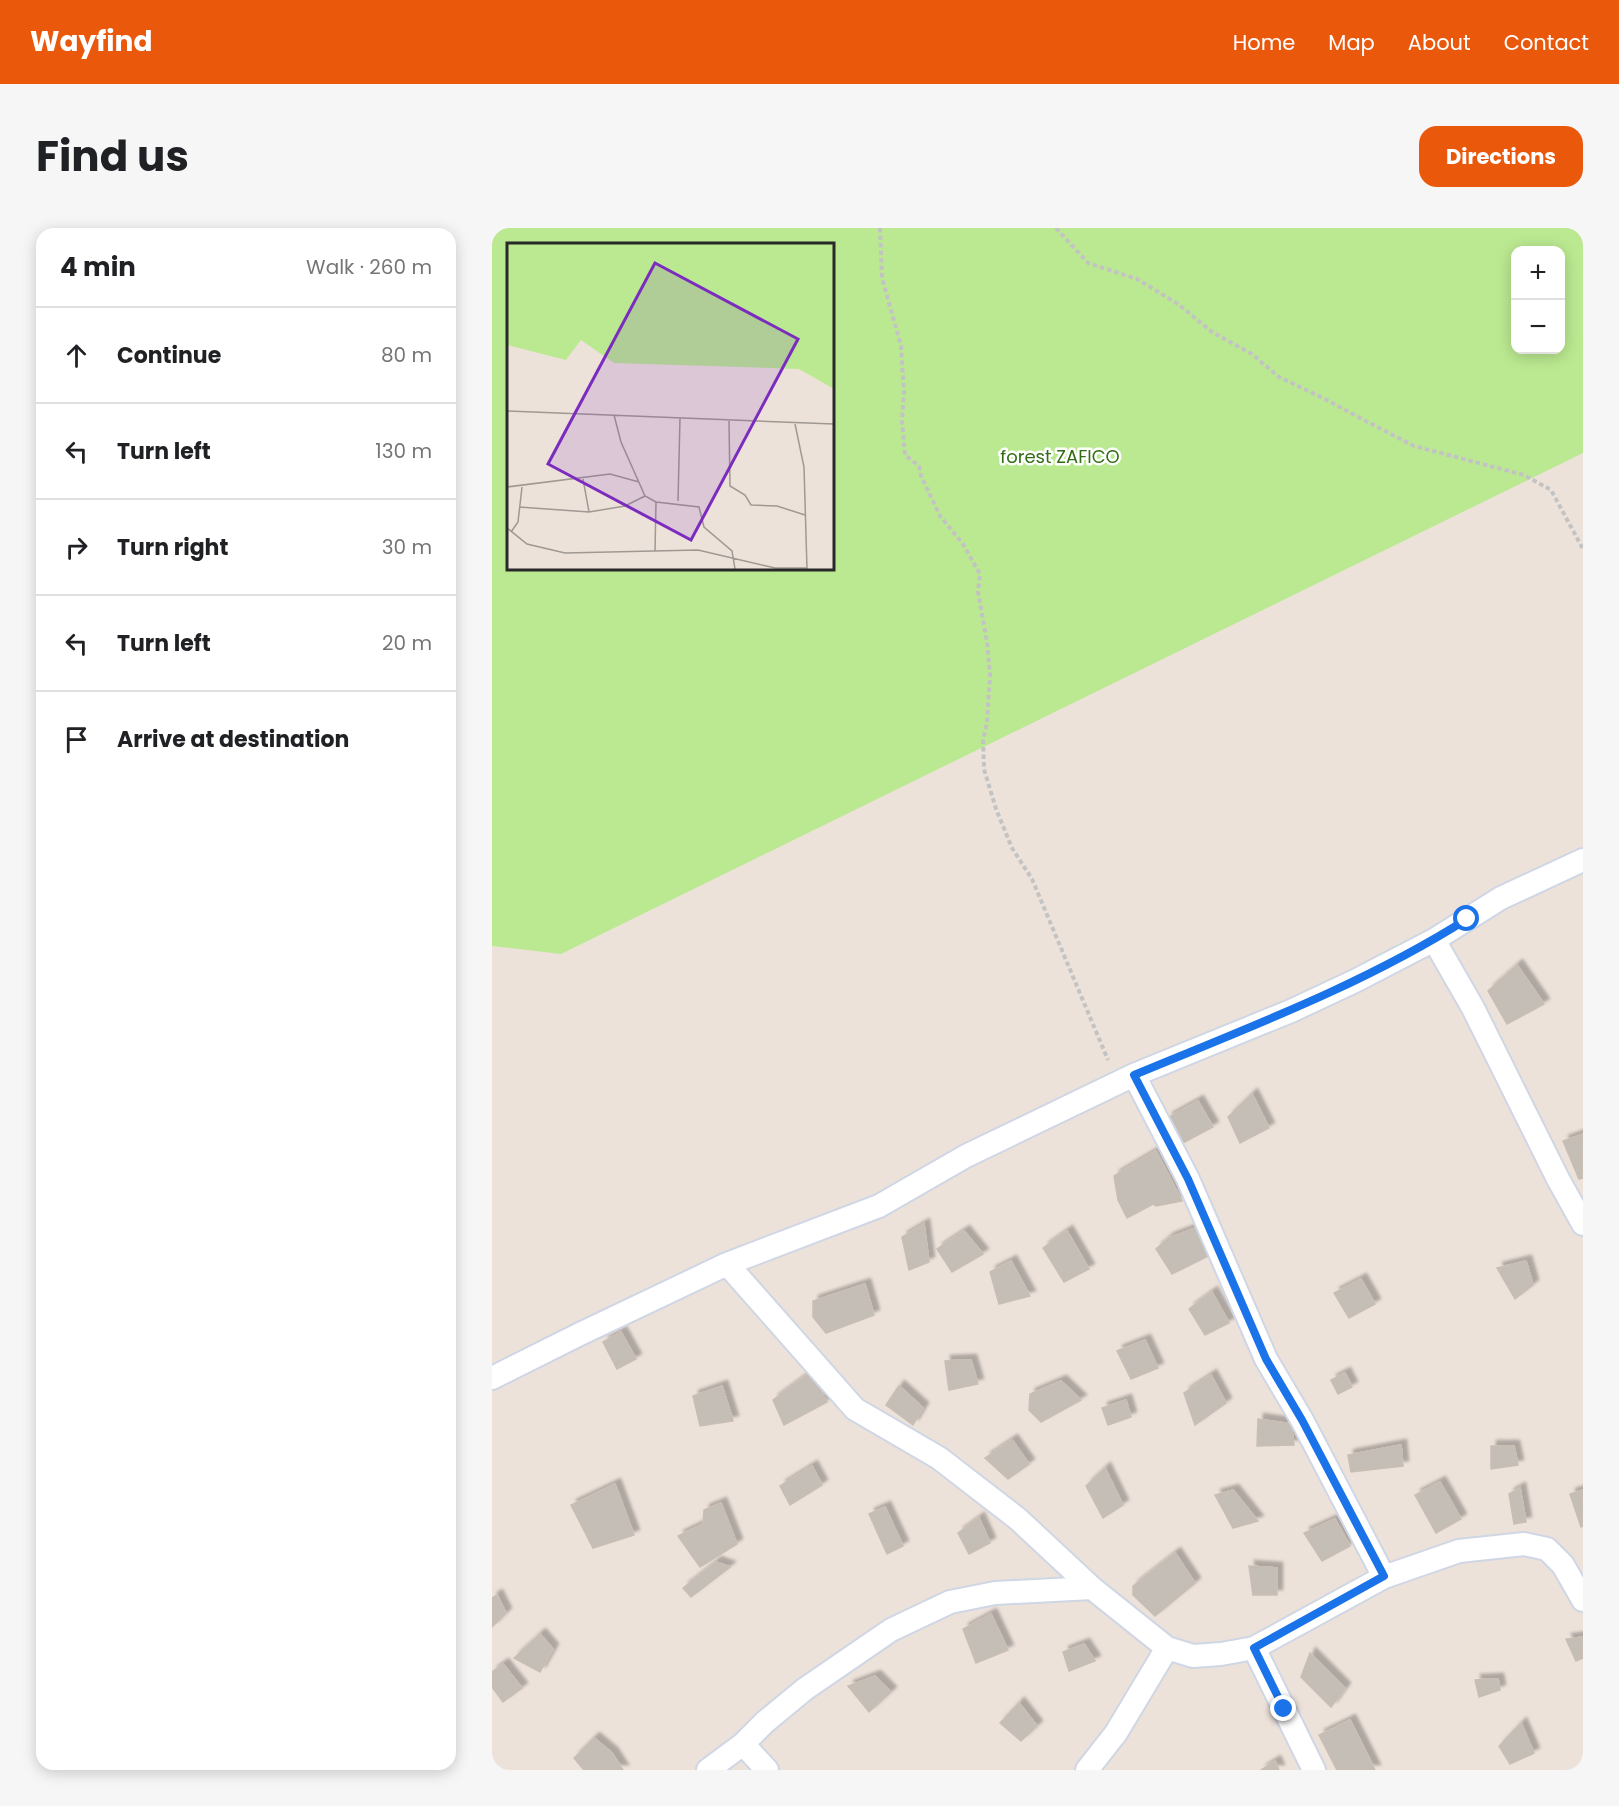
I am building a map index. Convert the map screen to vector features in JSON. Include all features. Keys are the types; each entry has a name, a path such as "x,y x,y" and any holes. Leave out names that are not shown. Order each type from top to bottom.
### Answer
{"street":[{"path":"492,1378 727,1264 879,1206 966,1156 1126,1079 1291,1011 1355,981 1434,940 1501,898 1583,860"},
{"path":"1434,940 1473,1008 1583,1224"},
{"path":"1126,1079 1188,1179 1266,1359 1302,1420 1384,1576"},
{"path":"727,1264 855,1409 939,1458 1018,1518 1092,1588 1167,1648 1194,1656 1254,1648 1384,1576 1458,1551 1524,1544 1547,1549 1563,1565 1583,1600"},
{"path":"708,1770 743,1744 765,1722 805,1689 891,1630 950,1602 995,1593 1092,1588"},
{"path":"1087,1770 1116,1732 1167,1648"},
{"path":"1254,1648 1314,1770"},
{"path":"743,1744 767,1770"}],"path":[{"path":"880,228 882,278 901,346 905,455 919,466 921,476 940,516 963,544 980,574 978,592 990,675 987,722 982,741 984,769 1012,848 1032,879 1126,1079"},
{"path":"1056,228 1088,263 1137,279 1178,303 1212,332 1252,354 1279,377 1414,446 1524,475 1551,490 1583,549"}],"green space":[{"name":"forest ZAFICO","path":"492,228 1583,228 1583,453 561,954 492,946"}],"building":[{"path":"1517,965 1544,1004 1507,1024 1488,991"},
{"path":"1252,1094 1269,1128 1240,1143 1228,1117"},
{"path":"1198,1101 1213,1127 1181,1144 1167,1118"},
{"path":"1583,1134 1583,1178 1579,1179 1563,1141"},
{"path":"1156,1151 1182,1201 1156,1206 1153,1204 1127,1218 1118,1200 1114,1176"},
{"path":"924,1224 929,1262 909,1270 902,1237"},
{"path":"1198,1227 1208,1256 1172,1274 1156,1249 1169,1238"},
{"path":"964,1231 983,1254 952,1272 937,1249"},
{"path":"1067,1231 1089,1269 1064,1282 1043,1248"},
{"path":"1011,1261 1030,1296 999,1304 990,1272"},
{"path":"1526,1261 1533,1285 1515,1299 1497,1268"},
{"path":"1361,1279 1375,1304 1349,1318 1334,1293"},
{"path":"865,1284 874,1315 826,1333 813,1317 813,1301"},
{"path":"1212,1292 1229,1323 1205,1335 1189,1309"},
{"path":"621,1332 636,1359 617,1369 603,1342"},
{"path":"1145,1340 1158,1368 1131,1379 1117,1351"},
{"path":"971,1360 978,1384 949,1390 945,1361"},
{"path":"811,1372 827,1402 784,1425 773,1400"},
{"path":"1345,1373 1352,1387 1338,1394 1331,1380"},
{"path":"1211,1375 1226,1403 1195,1425 1184,1393"},
{"path":"1061,1381 1081,1400 1041,1422 1029,1410 1030,1394"},
{"path":"722,1386 733,1421 700,1426 693,1396"},
{"path":"899,1386 923,1408 913,1425 886,1405"},
{"path":"1126,1400 1131,1417 1108,1425 1102,1408"},
{"path":"1258,1419 1291,1424 1294,1445 1257,1446"},
{"path":"1012,1440 1029,1464 1008,1479 985,1458"},
{"path":"1401,1445 1403,1466 1351,1472 1348,1455"},
{"path":"1491,1446 1514,1446 1518,1465 1491,1469"},
{"path":"812,1466 822,1485 790,1505 780,1486"},
{"path":"1105,1468 1123,1505 1103,1518 1086,1486"},
{"path":"1440,1482 1461,1519 1436,1533 1415,1495"},
{"path":"615,1484 634,1535 593,1548 571,1505"},
{"path":"1520,1488 1526,1522 1514,1524 1509,1494"},
{"path":"1233,1490 1258,1521 1233,1528 1215,1495"},
{"path":"1583,1490 1583,1526 1581,1527 1570,1494"},
{"path":"721,1503 737,1544 700,1567 678,1536 703,1524 704,1510"},
{"path":"885,1507 903,1546 887,1554 869,1514"},
{"path":"979,1518 990,1543 969,1554 958,1533"},
{"path":"1335,1519 1350,1546 1322,1561 1304,1533"},
{"path":"1175,1553 1195,1583 1155,1616 1133,1595 1133,1586"},
{"path":"716,1562 730,1567 691,1597 683,1588"},
{"path":"1249,1566 1277,1568 1277,1595 1253,1595"},
{"path":"497,1595 506,1613 492,1627 492,1598"},
{"path":"991,1614 1008,1650 976,1663 963,1629"},
{"path":"540,1634 553,1649 540,1672 514,1658"},
{"path":"1583,1637 1583,1658 1576,1661 1566,1639"},
{"path":"1084,1644 1095,1661 1069,1671 1063,1652"},
{"path":"1310,1653 1345,1688 1331,1707 1301,1677"},
{"path":"503,1664 522,1688 503,1702 492,1687 492,1672"},
{"path":"875,1676 891,1692 869,1712 848,1686"},
{"path":"1498,1679 1500,1690 1479,1697 1475,1680"},
{"path":"1019,1703 1037,1726 1021,1741 1000,1723"},
{"path":"1350,1720 1375,1770 1337,1770 1319,1735"},
{"path":"1521,1723 1534,1753 1510,1764 1499,1746"},
{"path":"594,1738 612,1753 623,1770 584,1770 574,1758"},
{"path":"1275,1761 1279,1770 1261,1770"}],"route":[{"path":"1284,1709 1254,1648 1384,1576 1302,1420 1266,1359 1188,1179 1134,1075 1291,1011 1434,940 1467,919"}]}
